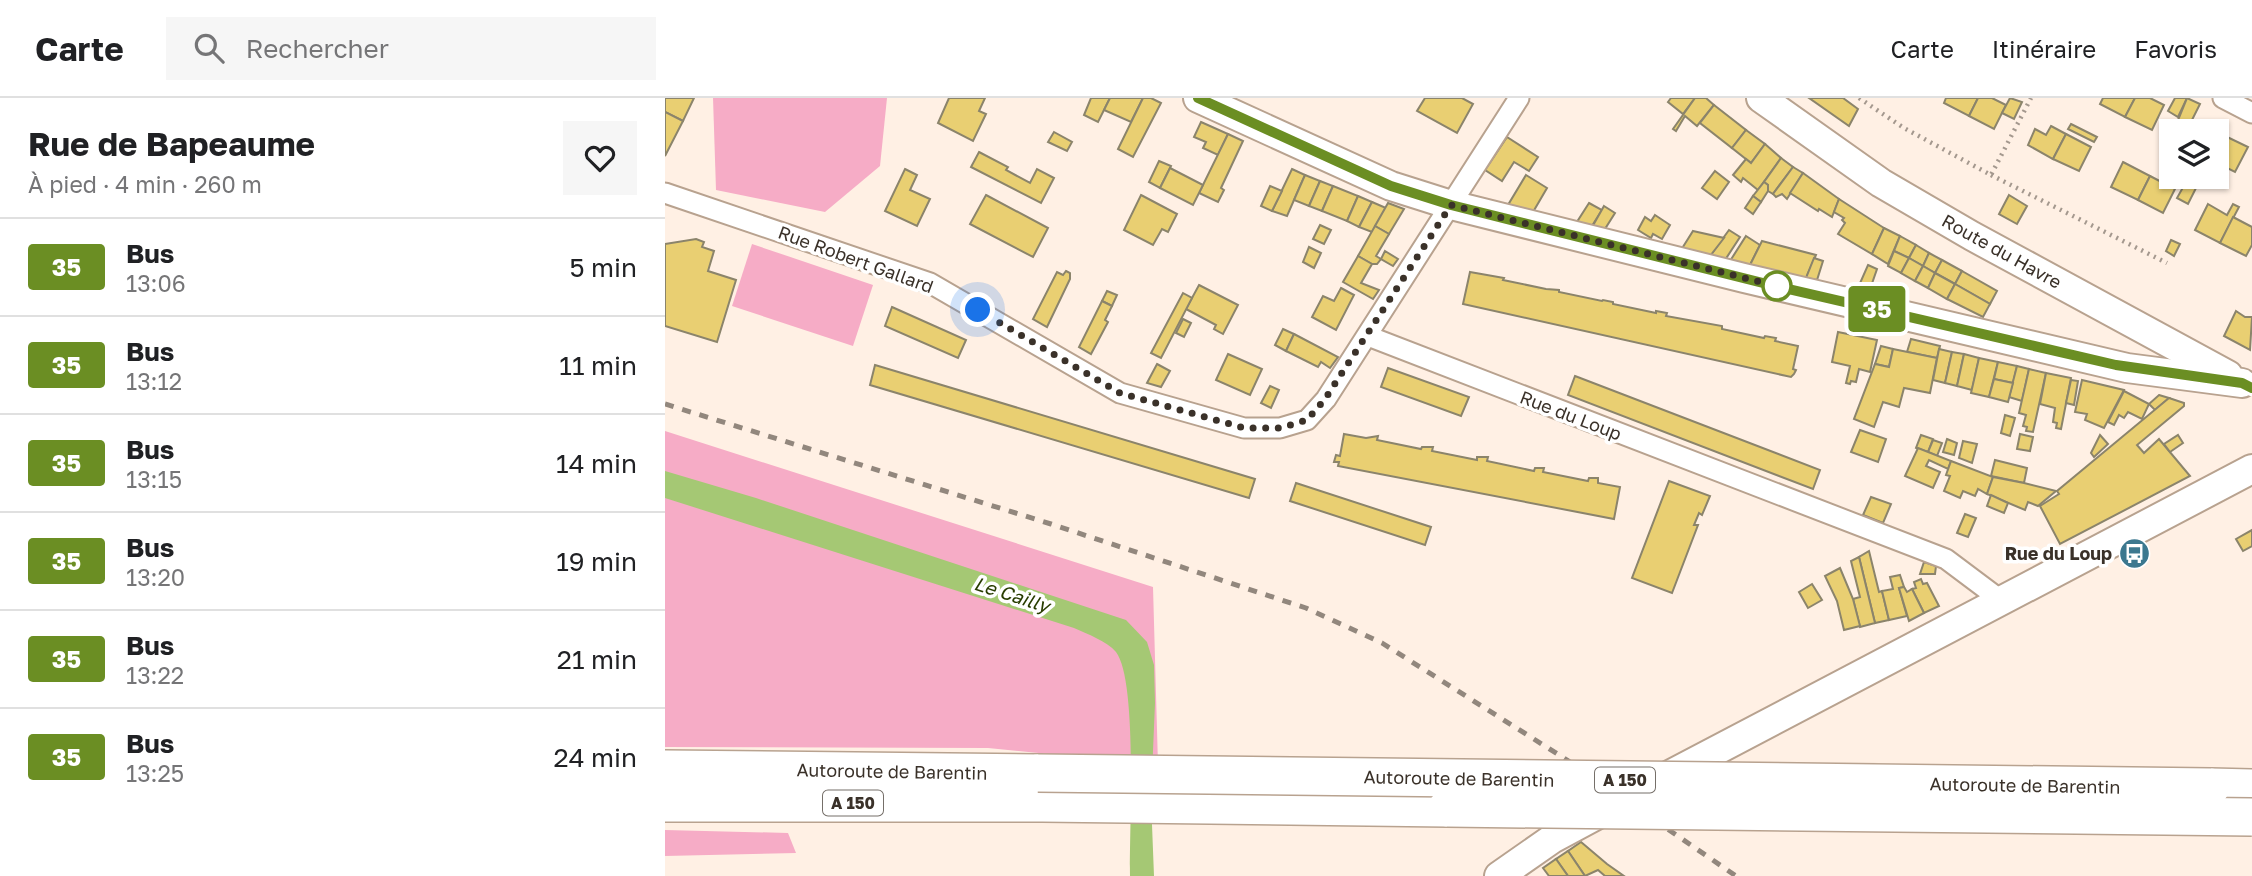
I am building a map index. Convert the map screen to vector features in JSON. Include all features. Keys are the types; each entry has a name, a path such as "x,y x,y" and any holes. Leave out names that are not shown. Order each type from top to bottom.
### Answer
{"highway":[{"name":"Autoroute de Barentin","path":"665,769 1040,788 2252,817"},
{"name":"Autoroute de Barentin","path":"665,803 1040,788 2252,788"}],"street":[{"path":"1198,98 1391,186 1451,205 1767,284 2116,365 2247,386"},
{"name":"Rue Robert Gallard","path":"665,193 930,283 1120,393 1244,428 1280,428 1307,420 1325,399 1519,98"},
{"name":"Route du Havre","path":"1761,98 1881,183 1972,236 2247,386"},
{"path":"2223,98 2252,113"},
{"name":"Rue du Loup","path":"1368,336 1946,559 2002,601"},
{"path":"1499,876 1552,839 1655,782 2252,469"}],"path":[{"path":"1859,98 1904,128 1991,175 2167,263"},
{"path":"1991,175 2031,98"}],"shaded area":[{"path":"713,98 887,98 880,166 825,212 716,190"},
{"path":"752,244 873,285 853,346 732,306"},
{"path":"665,431 1153,587 1158,765 988,748 665,747"},
{"path":"665,830 788,833 796,853 665,856"}],"water":[{"name":"Le Cailly","path":"665,471 756,498 1126,620 1147,642 1154,665 1151,799 1154,876 1130,876 1130,724 1123,668 1112,648 1074,628 665,498"}],"building":[{"path":"665,98 694,98 683,121 665,112"},
{"path":"949,98 985,98 979,111 986,114 973,141 938,123"},
{"path":"1091,98 1110,98 1098,122 1084,115"},
{"path":"1110,98 1143,98 1131,122 1104,110"},
{"path":"1143,98 1151,98 1161,103 1133,157 1118,149"},
{"path":"1425,98 1462,98 1473,104 1457,133 1417,111"},
{"path":"1671,98 1695,98 1683,114 1668,102"},
{"path":"1695,98 1706,98 1714,105 1697,126 1685,116 1676,131 1673,129"},
{"path":"1809,98 1843,98 1858,109 1849,126"},
{"path":"1946,98 1978,98 1969,116 1944,103"},
{"path":"1978,98 1992,98 2006,105 1994,129 1969,116"},
{"path":"2010,98 2022,102 2014,119 2002,113"},
{"path":"2103,98 2135,98 2125,117 2100,104"},
{"path":"2135,98 2150,98 2164,105 2152,130 2125,117"},
{"path":"2175,98 2187,98 2178,117 2168,111"},
{"path":"2187,98 2200,104 2192,119 2178,119"},
{"path":"1714,105 1746,130 1732,148 1700,123"},
{"path":"665,112 683,121 665,156"},
{"path":"1201,122 1228,134 1218,155 1203,148 1206,142 1194,137"},
{"path":"2071,124 2097,137 2094,142 2068,129"},
{"path":"2051,126 2066,134 2053,159 2028,145 2035,129 2046,135"},
{"path":"1746,130 1765,144 1751,163 1732,148"},
{"path":"1054,132 1072,142 1067,151 1048,142"},
{"path":"1228,134 1243,141 1221,188 1224,190 1218,202 1199,193"},
{"path":"2066,134 2091,147 2079,171 2053,159"},
{"path":"1507,137 1538,157 1529,171 1514,162 1502,181 1485,170"},
{"path":"2229,138 2248,147 2235,172 2229,169"},
{"path":"1765,144 1781,158 1758,190 1743,178 1741,182 1733,175 1746,159 1751,163"},
{"path":"979,152 1008,167 1006,170 1030,183 1037,169 1054,178 1041,203 971,167"},
{"path":"1781,158 1793,167 1773,194 1768,191 1768,185 1764,182"},
{"path":"1159,161 1171,166 1160,188 1149,182"},
{"path":"2123,162 2150,176 2138,200 2111,187"},
{"path":"1793,167 1803,173 1787,199 1782,194 1776,197 1773,194"},
{"path":"1170,168 1203,185 1193,205 1160,188"},
{"path":"905,169 917,175 910,190 930,199 917,226 885,211"},
{"path":"1292,169 1305,175 1287,216 1272,211"},
{"path":"1715,171 1729,182 1717,199 1702,188"},
{"path":"1803,173 1839,199 1832,217 1790,193"},
{"path":"1305,175 1320,181 1309,206 1294,200"},
{"path":"1526,175 1547,188 1533,212 1508,205"},
{"path":"2150,176 2159,181 2159,189 2175,189 2163,213 2138,200"},
{"path":"1320,181 1333,186 1322,211 1309,206"},
{"path":"1764,182 1768,185 1768,191 1761,202 1753,196"},
{"path":"1270,186 1282,191 1272,211 1261,206"},
{"path":"1333,186 1358,196 1347,221 1322,211"},
{"path":"2182,189 2196,189 2188,204 2177,198"},
{"path":"986,195 1048,228 1033,257 970,224"},
{"path":"1141,195 1177,214 1168,232 1162,229 1153,245 1124,230"},
{"path":"2009,195 2027,206 2017,224 1999,214"},
{"path":"1358,196 1372,202 1359,227 1347,221"},
{"path":"1753,196 1761,202 1753,214 1745,208"},
{"path":"1839,199 1884,228 1872,254 1838,234 1845,223 1842,220 1844,218 1834,212"},
{"path":"1372,202 1386,208 1372,232 1359,227"},
{"path":"1388,203 1404,209 1389,234 1375,226"},
{"path":"1589,203 1602,210 1590,229 1575,225"},
{"path":"2208,204 2227,215 2233,204 2239,207 2220,243 2195,230"},
{"path":"1604,206 1615,213 1603,232 1591,229"},
{"path":"1655,215 1670,225 1662,239 1653,234 1651,238 1638,230 1645,217 1651,221"},
{"path":"2233,217 2252,227 2252,245 2246,256 2220,243"},
{"path":"1320,225 1331,230 1324,244 1313,239"},
{"path":"1375,226 1389,234 1376,256 1381,259 1377,264 1372,264 1358,256"},
{"path":"1884,228 1900,236 1888,264 1872,254"},
{"path":"1729,230 1740,237 1725,260 1710,256"},
{"path":"1693,231 1724,238 1710,256 1681,250"},
{"path":"1746,236 1760,245 1750,265 1730,261"},
{"path":"1900,236 1916,245 1909,258 1894,251"},
{"path":"696,239 704,242 702,247 714,251 708,271 736,280 717,342 665,326 665,244"},
{"path":"2171,240 2180,244 2174,256 2166,251"},
{"path":"1762,241 1816,255 1806,278 1750,265"},
{"path":"1916,245 1929,253 1923,266 1909,258"},
{"path":"1309,247 1321,253 1314,268 1303,262"},
{"path":"1385,251 1398,259 1393,266 1381,259"},
{"path":"1894,251 1909,258 1901,273 1888,266"},
{"path":"1929,253 1942,260 1935,273 1923,266"},
{"path":"1358,256 1372,264 1361,283 1379,290 1373,299 1343,282"},
{"path":"1814,258 1823,261 1817,280 1806,278"},
{"path":"1909,258 1923,266 1915,281 1901,273"},
{"path":"1942,260 1962,271 1955,284 1935,273"},
{"path":"1868,265 1877,269 1869,292 1857,290"},
{"path":"1923,266 1935,273 1928,288 1915,281"},
{"path":"1066,271 1070,273 1070,279 1047,327 1033,319 1057,272 1063,275"},
{"path":"1962,271 1997,291 1990,304 1955,284"},
{"path":"1470,272 1656,313 1667,313 1666,316 1722,326 1722,329 1776,338 1775,341 1798,346 1793,369 1796,370 1791,377 1463,304"},
{"path":"1935,273 1955,284 1947,299 1928,288"},
{"path":"1955,284 1990,304 1983,317 1947,299"},
{"path":"1199,285 1238,305 1223,334 1214,329 1216,325 1186,309"},
{"path":"1341,288 1354,295 1336,330 1312,317 1323,296 1334,301"},
{"path":"1107,291 1117,295 1112,306 1102,301"},
{"path":"1183,293 1192,298 1161,358 1151,353"},
{"path":"1102,301 1112,306 1105,320 1108,322 1091,354 1079,347"},
{"path":"892,307 966,340 958,358 885,326"},
{"path":"2236,311 2245,317 2252,317 2250,350 2224,336"},
{"path":"1183,319 1191,323 1184,337 1176,333"},
{"path":"1283,329 1294,334 1286,351 1275,345"},
{"path":"1838,332 1877,340 1870,372 1859,369 1856,382 1851,381 1850,384 1846,383 1850,366 1832,362"},
{"path":"1294,334 1338,357 1330,368 1321,362 1318,367 1286,351"},
{"path":"1911,339 1940,346 1937,358 1907,352"},
{"path":"1881,346 1893,349 1889,367 1875,364"},
{"path":"1893,349 1937,358 1930,393 1904,388 1899,407 1883,402 1874,427 1854,419 1875,364 1889,367"},
{"path":"1939,349 1952,352 1945,383 1933,380"},
{"path":"1952,352 1964,354 1957,386 1945,383"},
{"path":"1228,354 1262,369 1250,395 1216,380"},
{"path":"1964,354 1979,358 1972,390 1957,386"},
{"path":"1979,358 1998,362 1989,397 1971,393"},
{"path":"1998,362 2017,366 2013,383 1994,379"},
{"path":"1157,364 1170,371 1161,387 1147,383"},
{"path":"875,365 1255,479 1249,498 870,385"},
{"path":"2017,366 2029,369 2022,401 2009,397"},
{"path":"1388,368 1469,397 1461,416 1381,387"},
{"path":"2029,369 2046,373 2033,432 2026,431 2027,427 2023,426 2026,415 2019,413"},
{"path":"2046,373 2071,378 2061,429 2056,428 2057,423 2053,422 2055,408 2040,404"},
{"path":"1575,376 1820,470 1813,489 1568,395"},
{"path":"1994,379 2013,383 2008,402 1989,397"},
{"path":"2071,380 2078,381 2074,405 2066,403"},
{"path":"2082,380 2124,390 2104,428 2085,420 2087,414 2075,412"},
{"path":"1270,386 1279,390 1271,408 1261,403"},
{"path":"2124,391 2149,404 2142,419 2128,412 2124,418 2119,415 2114,425 2108,422"},
{"path":"2159,395 2169,398 2155,410 2149,404"},
{"path":"2169,398 2184,403 2184,406 2137,445 2144,453 2159,439 2190,476 2060,544 2040,506 2059,494 2057,491"},
{"path":"2005,415 2015,418 2010,436 2001,433"},
{"path":"1860,430 1886,439 1878,462 1851,452"},
{"path":"1344,434 1366,438 1378,436 1377,440 1421,449 1433,447 1432,451 1477,460 1477,457 1488,457 1487,461 1534,471 1535,468 1544,468 1543,472 1588,481 1589,478 1598,478 1598,483 1620,487 1614,519 1338,466 1339,462 1334,462 1336,455 1340,456"},
{"path":"2020,434 2033,437 2030,451 2017,449"},
{"path":"1921,435 1933,439 1928,452 1916,448"},
{"path":"2100,435 2108,444 2094,457 2091,453"},
{"path":"2178,435 2183,443 2170,452 2164,444"},
{"path":"1947,439 1957,443 1954,455 1943,452"},
{"path":"1933,440 1942,443 1937,456 1928,452"},
{"path":"1963,441 1977,444 1972,463 1959,458"},
{"path":"1918,448 1951,461 1948,469 1929,460 1926,466 1940,472 1933,488 1905,476"},
{"path":"1995,460 2027,468 2024,483 1991,476"},
{"path":"1951,461 1993,477 1987,494 1978,489 1975,496 1963,491 1960,498 1944,491 1950,476 1946,475"},
{"path":"1993,477 2056,491 2038,506 2028,502 2025,510 1987,494"},
{"path":"1669,481 1710,496 1702,515 1699,513 1694,525 1698,525 1672,593 1632,578"},
{"path":"1296,483 1431,527 1425,545 1290,501"},
{"path":"1991,495 2008,503 2004,513 1987,506"},
{"path":"1871,497 1891,504 1883,523 1863,515"},
{"path":"1965,514 1976,518 1968,537 1957,533"},
{"path":"2252,530 2252,546 2243,551 2236,539"},
{"path":"1869,551 1889,620 1875,623 1859,557"},
{"path":"1859,557 1875,623 1860,627 1853,599 1860,597 1851,561"},
{"path":"1924,562 1936,566 1935,574 1920,574"},
{"path":"1840,568 1853,599 1860,626 1844,630 1837,601 1825,576"},
{"path":"1900,575 1904,587 1899,588 1907,616 1889,620 1882,591 1893,589 1890,577"},
{"path":"1921,579 1923,584 1927,583 1939,606 1924,613 1912,589 1916,588 1914,582"},
{"path":"1812,584 1822,600 1808,608 1799,592"},
{"path":"1904,587 1907,592 1912,589 1924,613 1909,621 1899,588"},
{"path":"1581,842 1624,876 1605,876 1598,870 1585,876 1568,851"},
{"path":"1568,851 1585,876 1568,876 1556,859"},
{"path":"1556,859 1568,876 1549,876 1543,868"}],"railway":[{"path":"665,404 1051,524 1306,608 1382,643 1567,760 1736,876"}],"bus line":[{"name":"35","path":"1198,98 1411,194 1767,284 2127,368 2242,383 2252,388"}],"place":[{"name":"Rue du Loup","path":"2135,553"}],"route":[{"path":"978,310 1120,393 1244,428 1280,428 1307,420 1325,399 1451,205 1777,286"}]}
